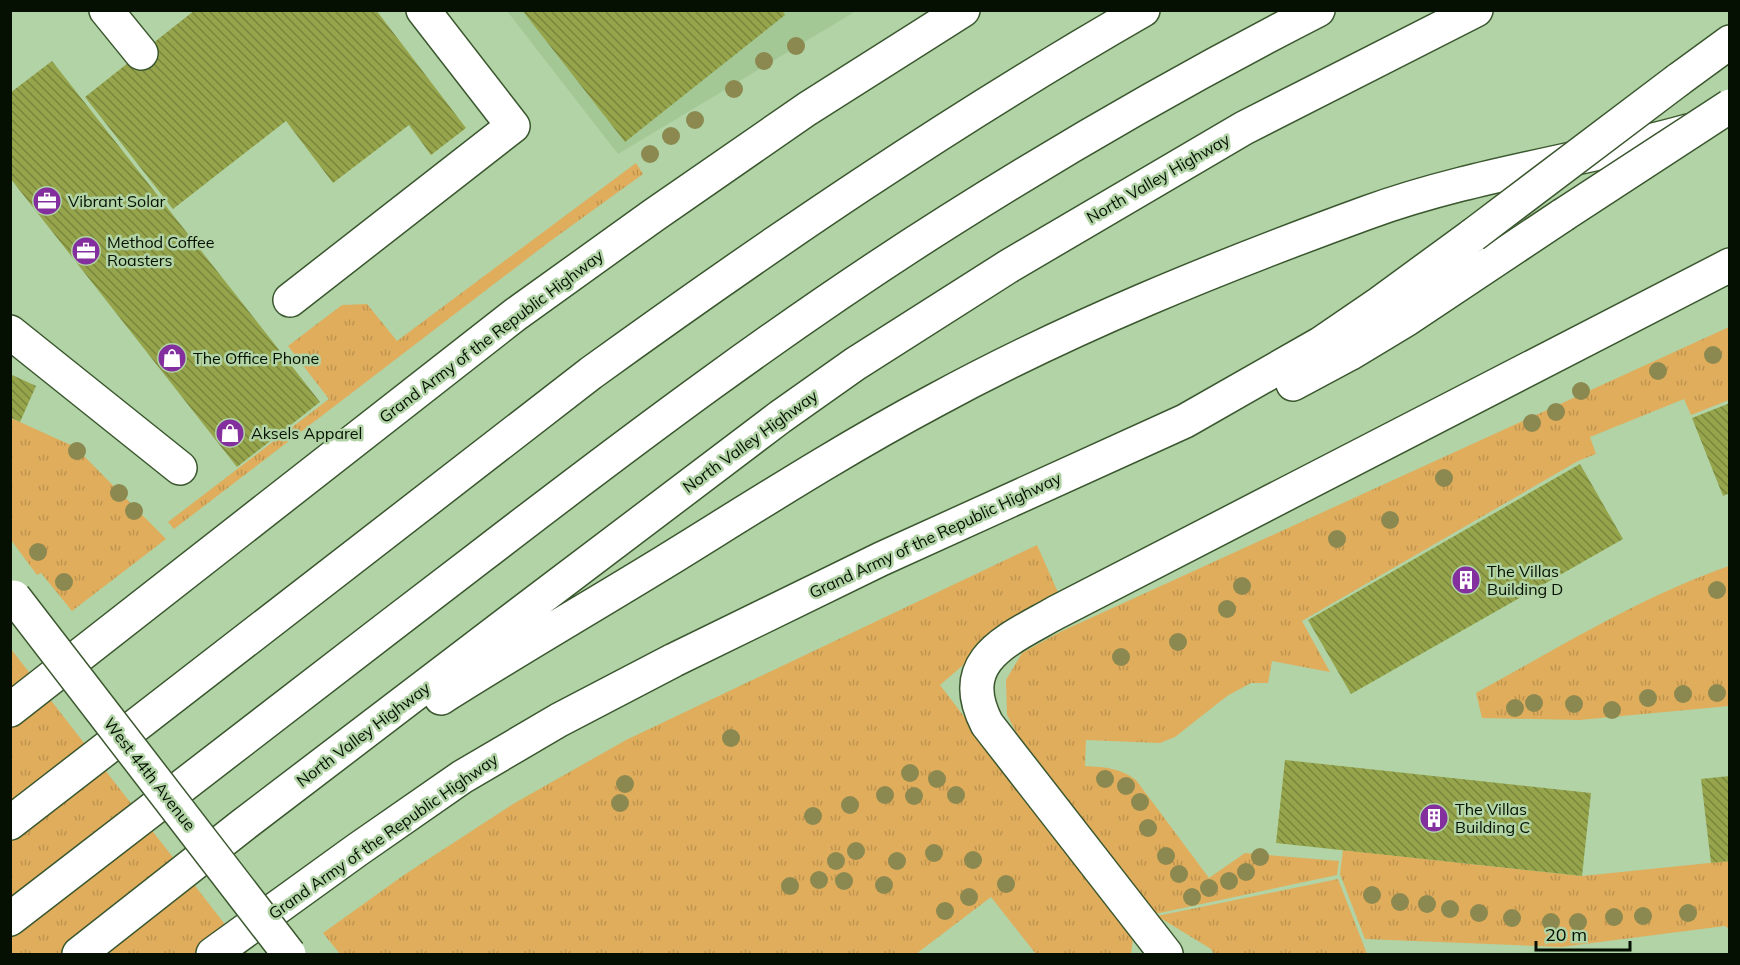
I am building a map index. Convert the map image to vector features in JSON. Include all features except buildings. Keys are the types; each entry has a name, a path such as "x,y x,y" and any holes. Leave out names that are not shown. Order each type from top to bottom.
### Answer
{"main road":[{"path":"106,10 141,53"},
{"path":"290,300 513,126 423,10"},
{"name":"Grand Army of the Republic Highway","path":"10,710 516,314 654,215 807,110 963,10"},
{"path":"10,823 582,380 687,303 907,154 1060,58 1143,10"},
{"path":"10,920 476,559 628,443 735,366 947,222 1038,166 1200,72 1318,10"},
{"name":"North Valley Highway","path":"79,954 243,825 704,474 874,351 1047,243 1234,134 1476,10"},
{"path":"1107,456 1185,421 1320,344 1473,235 1730,42"},
{"path":"1107,456 1243,405 1302,380 1407,319 1730,106"},
{"path":"243,825 480,673 844,452 934,401 1108,315 1189,281 1369,212 1485,178 1649,141 1730,119"},
{"path":"1166,954 987,724 978,707 976,689 980,671 989,656 1003,643 1055,613 1730,265"},
{"path":"10,332 180,468"},
{"name":"Grand Army of the Republic Highway","path":"213,954 462,777 559,720 674,660 881,559 1107,456"},
{"name":"West 44th Avenue","path":"12,595 289,954"}],"shaded area":[{"path":"507,11 856,11 618,154"}],"green space":[{"path":"636,163 643,174 549,242 174,529 168,522 329,399 288,346 342,305 367,304 397,341"},
{"path":"1729,327 1729,400 1691,415 1684,399 1590,437 1596,454 1578,461 1302,621 1330,672 1272,661 1268,683 1251,683 1227,696 1175,737 1160,743 1086,740 1085,766 1112,769 1136,780 1209,878 1245,853 1339,861 1337,875 1155,914 1026,751 1007,715 1006,680 1022,653 1060,632"},
{"path":"11,418 75,447 166,539 72,611 41,573 37,575 11,540"},
{"path":"1037,545 1060,597 1004,630 940,685 1133,938 1131,954 1036,954 991,897 916,954 340,954 323,933 404,875 513,804 626,740"},
{"path":"1729,566 1729,706 1579,720 1482,718 1476,693 1631,608"},
{"path":"11,649 248,954 11,954"},
{"path":"1343,850 1582,876 1729,861 1729,929 1725,926 1561,947 1365,939 1340,874"},
{"path":"1338,879 1367,954 1214,954 1211,949 1157,916"}],"place":[{"name":"Vibrant Solar","path":"47,201"},
{"name":"Method Coffee Roasters","path":"86,251"},
{"name":"The Office Phone","path":"172,358"},
{"name":"Aksels Apparel","path":"230,433"},
{"name":"The Villas Building D","path":"1466,580"},
{"name":"The Villas Building C","path":"1434,818"}]}
